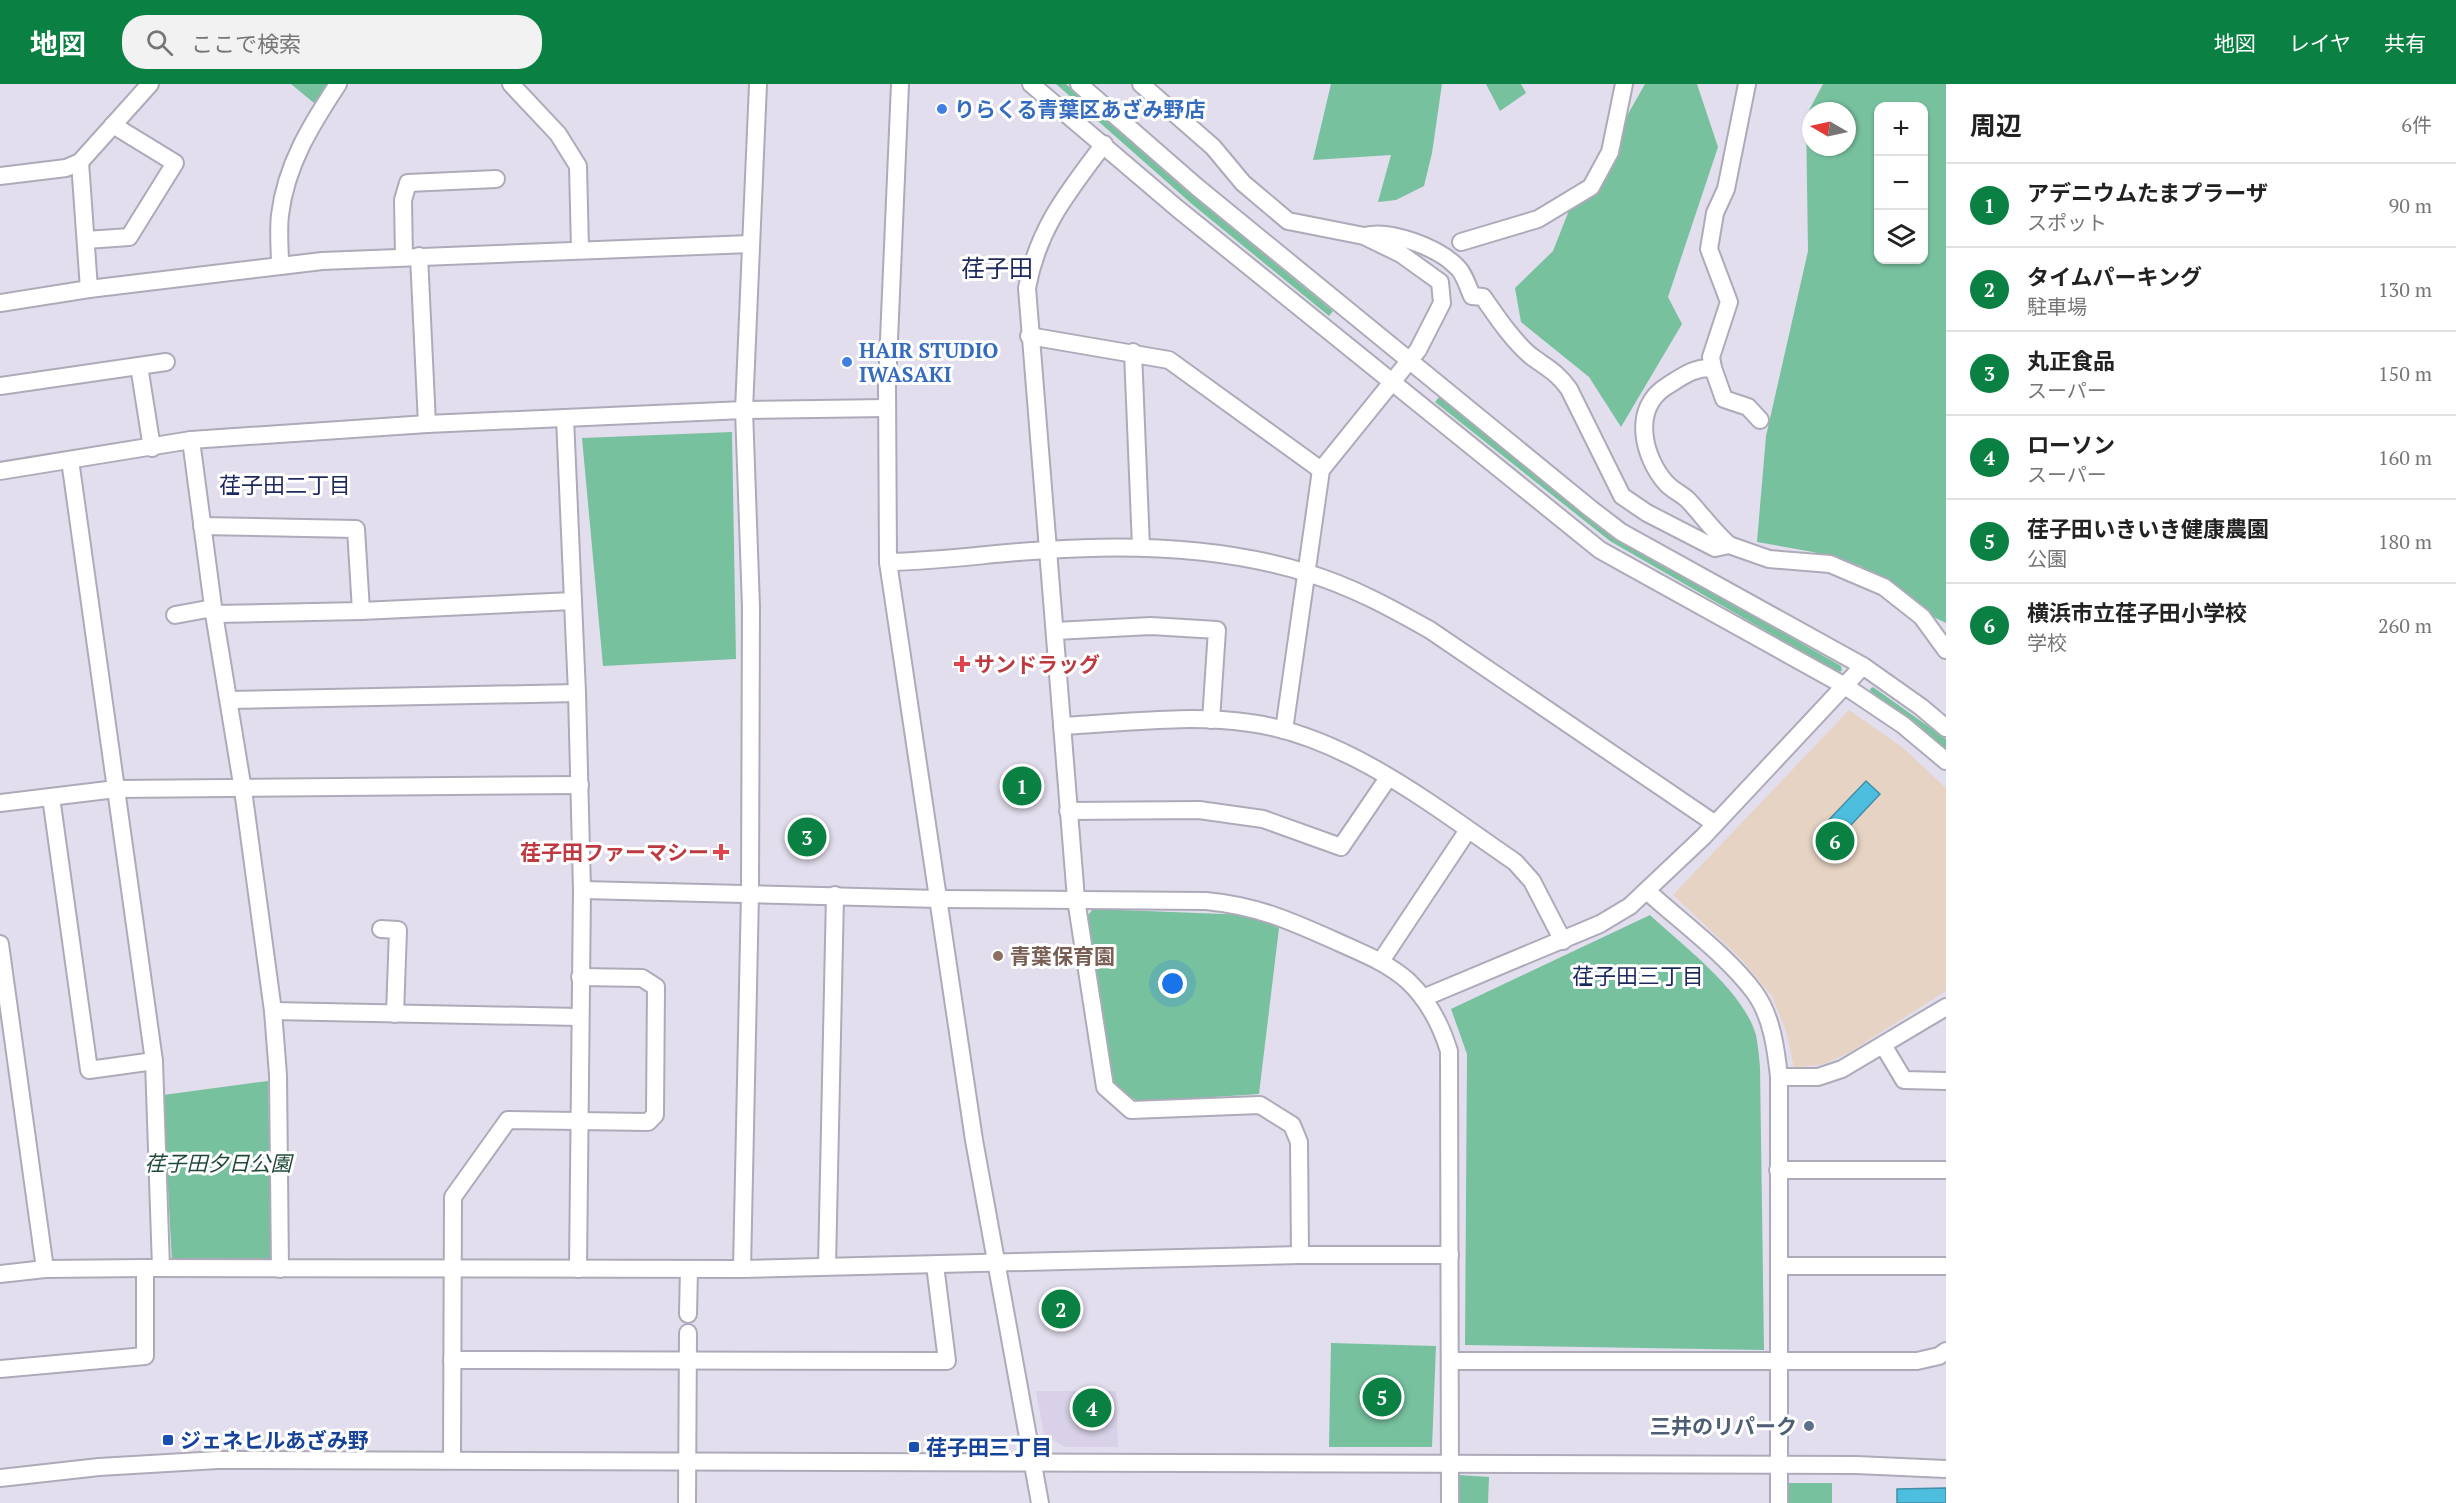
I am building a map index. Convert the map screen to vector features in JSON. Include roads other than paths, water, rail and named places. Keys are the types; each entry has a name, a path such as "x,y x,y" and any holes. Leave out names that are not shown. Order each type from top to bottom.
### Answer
{"street":[{"path":"0,176 66,168 80,162 150,84"},
{"path":"280,266 280,215 289,176 305,134 338,84"},
{"path":"511,84 558,134 578,166 580,249"},
{"path":"742,1269 750,893 751,607 744,410 758,84"},
{"path":"900,84 887,408 888,562 974,1140 1040,1503"},
{"path":"1031,84 1178,209 1394,382 1558,519 1600,550 1845,686 1903,725 1946,761"},
{"path":"1079,84 1197,187 1622,532 1863,666 1921,706 1946,728"},
{"path":"1141,84 1213,147 1243,183 1288,221 1364,236 1401,254 1440,282 1442,303 1437,318 1411,360 1321,470 1284,730"},
{"path":"1461,242 1538,219 1591,187 1610,152 1624,84"},
{"path":"1747,84 1726,189 1715,213 1709,249 1729,302 1711,357 1724,399 1748,407 1760,420"},
{"path":"86,240 129,237 175,163 113,125"},
{"path":"1104,144 1064,196 1041,239 1027,288 1029,336 1076,899 1105,1087 1131,1110 1260,1105 1292,1125 1299,1142 1300,1255"},
{"path":"80,162 89,289"},
{"path":"427,424 412,256 404,200 408,183 496,179"},
{"path":"1364,236 1378,232 1392,235 1425,247 1458,267 1472,296 1483,297 1517,342 1531,355 1558,373 1569,389 1622,496 1647,513 1715,548 1729,545"},
{"path":"0,303 89,289 280,266 412,256 750,244"},
{"path":"1029,336 1169,360 1321,470"},
{"path":"1132,352 1140,547"},
{"path":"0,386 166,362"},
{"path":"139,366 152,448"},
{"path":"1713,368 1697,367 1658,391 1650,404 1644,437 1647,454 1667,484 1686,498 1729,545 1769,559 1830,564 1884,588 1922,617 1946,650"},
{"path":"0,471 191,440 427,424 744,410 887,408"},
{"path":"565,418 577,693 582,890 578,1269"},
{"path":"191,440 213,611 243,790 273,1011 279,1075 280,1269"},
{"path":"0,1369 145,1356 153,1268 154,1062 70,460"},
{"path":"202,526 356,530 361,611"},
{"path":"888,562 1047,549 1140,547 1218,554 1308,573 1385,604 1430,630 1714,823"},
{"path":"175,615 213,611 361,611 573,601"},
{"path":"1055,631 1150,626 1217,630 1211,720"},
{"path":"1423,998 1563,941 1600,924 1630,906 1714,823 1863,666"},
{"path":"229,700 577,693"},
{"path":"1062,726 1211,720 1250,723 1284,730 1346,753 1468,830 1520,868 1532,882 1563,941"},
{"path":"1068,811 1198,810 1263,819 1341,848 1388,778"},
{"path":"0,803 116,789 243,790 580,785"},
{"path":"51,797 89,1070 154,1062"},
{"path":"1381,961 1468,830"},
{"path":"582,890 939,899 1206,900 1236,904 1282,916 1381,961 1407,981 1423,998 1442,1029 1449,1051 1450,1503"},
{"path":"1647,891 1735,971 1755,994 1768,1020 1776,1052 1779,1077 1779,1503"},
{"path":"827,1266 835,895"},
{"path":"381,929 405,931 395,1014"},
{"path":"0,944 45,1269"},
{"path":"452,1460 453,1197 508,1120 648,1122 655,1115 656,987 642,978 580,977"},
{"path":"1779,1077 1818,1077 1842,1069 1946,1007"},
{"path":"273,1011 579,1017"},
{"path":"1883,1045 1904,1080 1946,1082"},
{"path":"1778,1170 1946,1170"},
{"path":"0,1274 45,1269 153,1268 742,1269 1300,1255 1450,1255"},
{"path":"452,1360 947,1361 935,1265"},
{"path":"1779,1266 1946,1266"},
{"path":"688,1314 689,1269"},
{"path":"687,1503 688,1333"},
{"path":"1451,1361 1917,1361 1939,1356 1946,1351"},
{"path":"0,1478 99,1467 218,1460 1780,1465 1946,1469"}],"water":[{"path":"1866,781 1880,794 1835,842 1821,828"},
{"path":"1946,1488 1946,1503 1897,1503 1897,1489"}],"place":[{"name":"りらくる青葉区あざみ野店","path":"942,109"},
{"name":"HAIR STUDIO IWASAKI","path":"847,362"},
{"name":"サンドラッグ","path":"962,664"},
{"name":"アデニウムたまプラーザ","path":"1022,786"},
{"name":"丸正食品","path":"807,837"},
{"name":"横浜市立荏子田小学校","path":"1835,841"},
{"name":"荏子田ファーマシー","path":"721,852"},
{"name":"青葉保育園","path":"998,956"},
{"name":"タイムパーキング","path":"1061,1309"},
{"name":"荏子田いきいき健康農園","path":"1382,1397"},
{"name":"ローソン","path":"1092,1408"},
{"name":"三井のリパーク","path":"1809,1426"},
{"name":"ジェネヒルあざみ野","path":"168,1440"},
{"name":"荏子田三丁目","path":"914,1447"}],"district":[{"name":"荏子田","path":"997,268"},
{"name":"荏子田二丁目","path":"285,484"},
{"name":"荏子田三丁目","path":"1638,975"}],"park label":[{"name":"荏子田夕日公園","path":"218,1163"}]}
